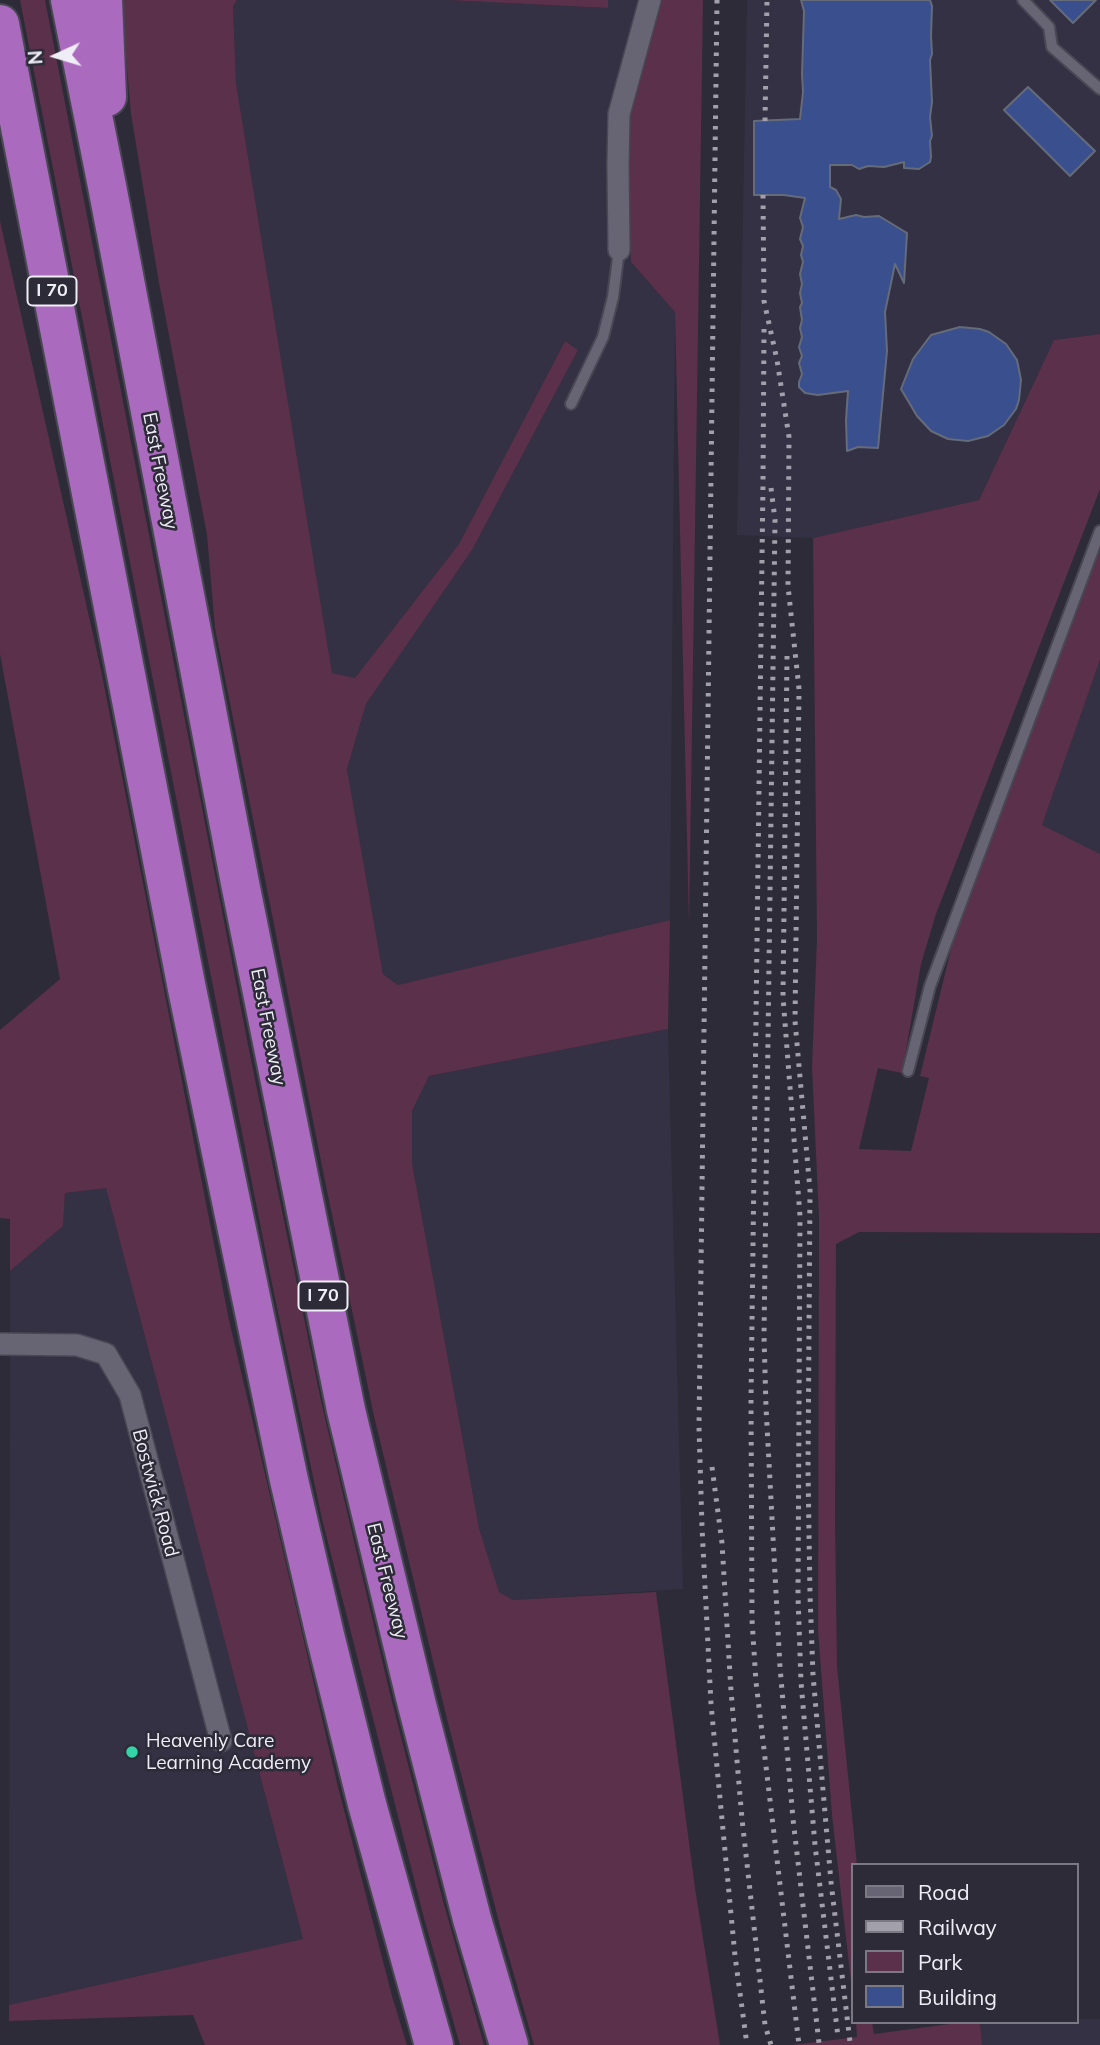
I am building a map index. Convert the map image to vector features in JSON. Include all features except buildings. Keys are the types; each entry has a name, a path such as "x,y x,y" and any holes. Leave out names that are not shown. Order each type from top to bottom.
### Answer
{"highway":[{"name":"East Freeway","path":"69,0 240,883 346,1410 472,1919 509,2045"},
{"path":"103,0 107,73 107,186"},
{"name":"I 70","path":"0,24 187,989 286,1467 367,1804 434,2045"},
{"path":"0,113 91,492"}],"street":[{"path":"619,250 619,114 650,0"},
{"name":"Bostwick Road","path":"0,1344 77,1345 106,1354 130,1395 220,1741"}],"lane":[{"path":"1023,0 1049,27 1052,47 1100,89"},
{"path":"571,404 603,337 613,297 619,250"},
{"path":"908,1070 930,986 1100,531"}],"shaded area":[{"path":"237,0 447,0 607,8 608,0 657,0 631,262 675,312 670,920 399,985 383,974 347,769 366,704 472,550 578,350 565,341 459,544 355,678 332,673 236,83 233,6"},
{"path":"747,0 1100,0 1100,334 1054,340 979,500 813,538 737,535"},
{"path":"1100,660 1100,854 1042,825"},
{"path":"668,1029 683,1589 513,1600 499,1592 479,1528 412,1163 412,1111 429,1076"},
{"name":"Heavenly Care Learning Academy","path":"106,1187 303,1939 9,2005 10,1271 63,1226 65,1193"},
{"path":"1079,2019 1100,2019 1100,2045 982,2045 980,2024 1079,2024"}],"green space":[{"path":"20,0 45,0 251,1060 321,1401 390,1694 443,1901 484,2045 460,2045 424,1918 322,1519 271,1279"},
{"path":"121,0 237,0 233,6 236,83 332,673 355,678 459,544 565,341 578,350 472,550 366,704 347,769 383,974 398,985 670,920 668,1029 429,1076 412,1111 412,1163 479,1528 499,1592 513,1600 656,1592 695,1888 720,2045 534,2045 500,1926 447,1719 374,1416 324,1176 215,628 207,535 159,283 131,114"},
{"path":"447,0 608,0 608,8"},
{"path":"657,0 703,0 689,925 675,312 631,262 626,139 631,93"},
{"path":"0,221 101,670 229,1320 338,1787 407,2045 205,2045 193,2015 9,2021 9,2005 303,1939 106,1188 65,1193 63,1226 10,1271 10,1219 0,1218 0,1030 60,979 0,654"},
{"path":"1100,334 1100,489 936,914 921,964 902,1073 878,1068 859,1149 911,1151 929,1078 920,1076 953,941 1100,538 1100,660 1042,825 1100,854 1100,1233 859,1232 836,1244 837,1666 857,1863 852,1863 852,1990 832,1815 818,1630 819,1218 812,1067 817,939 813,538 979,500 1054,340"},
{"path":"856,2024 872,2024 874,2034 950,2024 980,2024 982,2045 792,2045 857,2037"}],"railway":[{"path":"717,0 699,1427 711,1704 735,1956 747,2045"},
{"path":"765,121 767,0"},
{"path":"763,195 764,301 777,360 789,437 788,586 799,689 795,1021 810,1190 808,1469 813,1675 831,1882 850,2042"},
{"path":"764,329 751,1399 752,1620 756,1682 799,2045"},
{"path":"771,488 775,520 764,1336 766,1407 780,1667 793,1819 819,2043"},
{"path":"787,656 783,997 800,1216 798,1596 801,1682 815,1845 838,2037"},
{"path":"712,1467 722,1543 742,1819 765,2025 771,2045"}],"place":[{"name":"Heavenly Care Learning Academy","path":"132,1752"}]}
